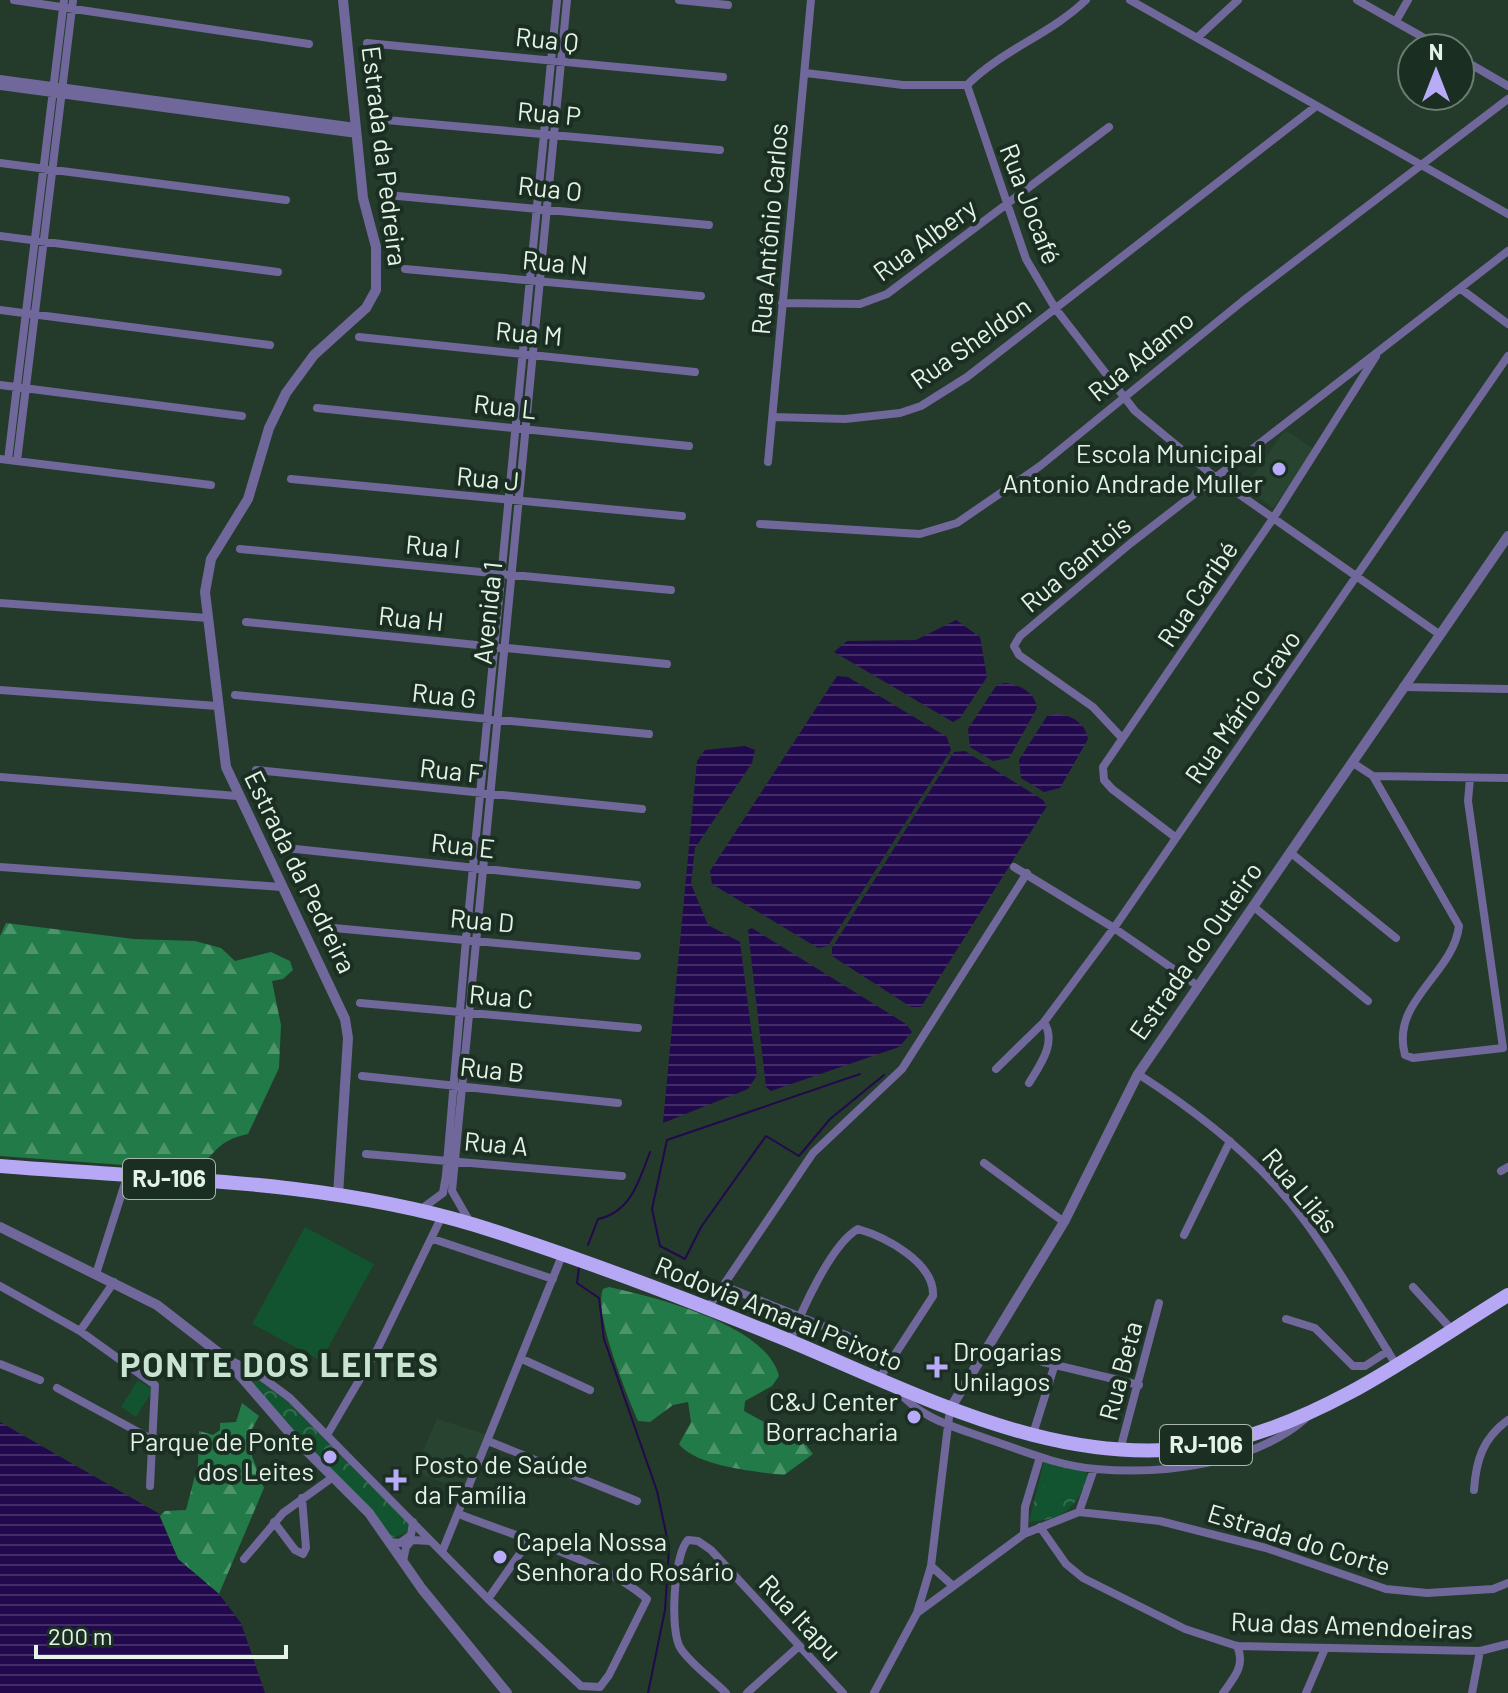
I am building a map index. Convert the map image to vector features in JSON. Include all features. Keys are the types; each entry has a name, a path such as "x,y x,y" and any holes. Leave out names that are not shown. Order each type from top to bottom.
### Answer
{"highway":[{"name":"Rodovia Amaral Peixoto","path":"0,1166 338,1195 442,1216 575,1258 708,1308 950,1409 1075,1445 1120,1450 1173,1449 1222,1443 1312,1412 1397,1366 1508,1295"}],"street":[{"path":"14,0 68,3 309,44"},
{"name":"Estrada da Pedreira","path":"338,1195 348,1038 345,1019 237,796 226,767 205,592 211,559 248,499 269,428 286,393 314,355 366,308 376,290 376,247 363,198 343,0"},
{"name":"Avenida 1","path":"499,647 513,575 547,209 553,135 557,0"},
{"name":"Avenida 1","path":"419,1211 443,1193 451,1160 499,647 507,501 543,134 567,0"},
{"path":"679,0 728,5"},
{"name":"Rua Antônio Carlos","path":"768,462 811,0"},
{"path":"806,73 903,85 967,85 983,69 1071,15 1086,0"},
{"path":"1130,0 1508,214"},
{"path":"1198,37 1238,0"},
{"path":"1357,0 1415,32"},
{"path":"1396,21 1408,0"},
{"path":"68,3 22,387 8,460 211,485"},
{"name":"Rua Q","path":"367,43 723,77"},
{"path":"1476,67 1508,86"},
{"path":"0,79 58,90"},
{"name":"Rua Jocafé","path":"967,85 1026,259 1055,308 1145,422 1216,478 1439,634"},
{"path":"0,86 58,90 356,130"},
{"name":"Rua Adamo","path":"760,524 920,534 944,529 1040,466 1123,395 1508,99"},
{"name":"Rua Sheldon","path":"774,417 877,417 921,406 967,377 1315,107"},
{"name":"Rua P","path":"375,119 720,150"},
{"name":"Rua Albery","path":"782,303 860,304 887,294 1109,127"},
{"path":"0,163 286,200"},
{"name":"Rua O","path":"387,195 709,225"},
{"path":"0,236 278,272"},
{"name":"Rua Gantois","path":"1122,738 1093,707 1021,656 1014,646 1020,636 1095,572 1508,251"},
{"name":"Rua N","path":"405,269 701,296"},
{"path":"1461,289 1508,324"},
{"path":"0,310 270,345"},
{"name":"Rua M","path":"359,337 695,372"},
{"name":"Rua Caribé","path":"1175,837 1104,780 1103,767 1274,517 1348,405 1378,352"},
{"name":"Rua Mário Cravo","path":"996,1069 1044,1022 1114,928 1508,356"},
{"path":"0,385 242,416"},
{"name":"Rua L","path":"317,408 689,446"},
{"name":"Rua J","path":"291,479 682,516"},
{"name":"Estrada do Outeiro","path":"950,1409 1064,1222 1138,1074 1508,536"},
{"name":"Rua I","path":"240,549 671,590"},
{"path":"0,603 208,618"},
{"name":"Rua H","path":"246,622 667,664"},
{"path":"1403,687 1508,689"},
{"path":"0,690 217,706"},
{"name":"Rua G","path":"235,695 649,734"},
{"path":"1353,763 1373,776 1459,926 1454,942 1402,1024 1405,1055 1427,1058 1506,1047 1468,801 1470,778"},
{"name":"Rua F","path":"256,770 642,809"},
{"path":"1373,776 1508,778"},
{"path":"0,777 237,796"},
{"name":"Rua E","path":"286,848 637,885"},
{"path":"1291,853 1396,938"},
{"path":"0,867 281,887"},
{"path":"1014,867 1114,928 1198,986"},
{"path":"708,1308 813,1153 902,1069 1027,873"},
{"path":"1254,907 1368,1001"},
{"name":"Rua D","path":"323,927 637,956"},
{"name":"Rua C","path":"360,1003 638,1028"},
{"path":"1029,1083 1048,1046 1050,1032 1044,1022"},
{"name":"Rua Lilás","path":"1138,1074 1176,1098 1230,1141 1303,1218 1397,1366"},
{"name":"Rua B","path":"362,1076 618,1103"},
{"path":"1184,1235 1230,1141"},
{"name":"Rua A","path":"366,1154 622,1176"},
{"name":"Avenida 1","path":"451,1160 453,1197 472,1224"},
{"path":"984,1163 1064,1222"},
{"path":"96,1274 127,1177"},
{"path":"327,1435 377,1350 442,1216"},
{"path":"0,1227 157,1305 224,1357 256,1373 290,1398 488,1599 581,1686 600,1687 647,1599 633,1585 598,1568 459,1514"},
{"path":"790,1341 800,1315 850,1233 858,1229 867,1231 902,1251 929,1273 933,1296 879,1379"},
{"path":"433,1239 553,1279"},
{"path":"442,1552 553,1279 575,1258"},
{"path":"80,1331 114,1282"},
{"path":"0,1286 80,1331 155,1385 150,1486"},
{"path":"724,1286 848,1336 864,1357 887,1365"},
{"path":"1413,1287 1452,1330"},
{"name":"Rua Beta","path":"1120,1450 1159,1303"},
{"path":"1286,1319 1315,1328 1353,1366 1365,1366 1388,1351"},
{"path":"224,1357 369,1513 507,1693"},
{"path":"522,1359 590,1390"},
{"path":"1043,1362 1139,1385"},
{"path":"0,1364 40,1380"},
{"path":"1033,1434 1054,1367"},
{"path":"247,1385 246,1377 256,1373"},
{"path":"893,1385 916,1409 946,1426 1040,1457 1094,1469 1191,1466 1272,1440 1312,1412"},
{"path":"57,1388 153,1440"},
{"path":"917,1613 931,1566 950,1409"},
{"path":"1474,1490 1480,1452 1494,1429 1508,1420"},
{"path":"488,1441 637,1501"},
{"path":"1024,1534 1025,1507 1040,1457"},
{"path":"1079,1512 1094,1469"},
{"path":"244,1559 274,1522 333,1477"},
{"path":"274,1522 295,1550 303,1554 306,1548 302,1498"},
{"name":"Estrada do Corte","path":"874,1693 917,1613 1024,1534 1079,1512 1129,1515 1175,1525 1266,1548 1386,1589 1427,1593 1493,1589 1508,1583"},
{"path":"390,1542 411,1535 413,1522"},
{"name":"Rua das Amendoeiras","path":"1040,1527 1066,1564 1083,1578 1185,1629 1237,1646 1324,1651 1361,1647 1480,1651 1508,1644"},
{"path":"403,1561 406,1547 412,1540 431,1541"},
{"name":"Rua Itapu","path":"726,1693 681,1649 676,1638 674,1615 680,1550 688,1540 711,1550 843,1693"},
{"path":"488,1599 528,1542"},
{"path":"931,1566 952,1585"},
{"path":"1223,1693 1239,1669 1241,1655 1237,1646"},
{"path":"747,1693 798,1647"},
{"path":"1306,1693 1324,1651"},
{"path":"1472,1693 1480,1651"}],"shaded area":[{"name":"Escola Municipal Antonio Andrade Muller","path":"1285,430 1315,450 1273,508 1244,488"},
{"path":"956,620 980,637 987,677 960,718 953,722 834,652 847,641 916,640"},
{"path":"837,676 848,677 947,737 951,750 828,946 818,948 712,884 710,871"},
{"path":"1004,683 1025,690 1033,697 1037,708 1009,758 993,761 970,747 968,729 996,686"},
{"path":"1055,714 1076,720 1084,728 1088,739 1060,788 1044,792 1021,778 1019,760 1047,716"},
{"path":"745,746 755,750 752,763 695,848 691,884 708,925 740,942 757,1075 748,1089 663,1123 697,761 705,750"},
{"path":"965,751 1043,800 1047,806 921,1007 911,1007 832,956 832,948 954,752"},
{"path":"752,928 906,1024 912,1032 899,1047 771,1091 766,1087 748,930"},
{"path":"437,1419 485,1434 463,1491 414,1471"},
{"path":"0,1422 158,1513 178,1559 219,1594 241,1623 265,1693 0,1693"}],"green space":[{"path":"6,923 134,939 195,941 221,948 235,961 271,952 290,961 293,970 283,979 272,981 281,1025 279,1068 248,1134 221,1145 192,1170 0,1156 0,936"},
{"path":"305,1227 374,1264 321,1361 252,1324"},
{"path":"609,1287 707,1316 754,1342 770,1358 779,1376 772,1386 745,1401 744,1411 806,1445 813,1454 784,1475 743,1470 698,1458 679,1444 691,1422 688,1402 673,1405 650,1422 638,1421 613,1354 603,1316 603,1289"},
{"name":"Parque de Ponte dos Leites","path":"254,1377 287,1401 409,1524 408,1532 392,1538 249,1383"},
{"path":"138,1380 153,1390 136,1417 121,1407"},
{"path":"242,1403 259,1416 246,1440 264,1488 219,1594 178,1559 160,1516 165,1511 186,1510 198,1464 199,1431 213,1435 220,1430 220,1423 236,1422"},
{"path":"1044,1462 1084,1470 1089,1476 1068,1510 1052,1518 1029,1522"},
{"path":"1049,1465 1071,1470 1063,1502 1041,1496"}],"waterway":[{"path":"860,1074 667,1140 652,1209 660,1246 685,1259 701,1227 766,1136 799,1156 830,1119 884,1075"},
{"path":"588,1245 598,1219 618,1210 632,1194 650,1152"},
{"path":"579,1267 577,1283 599,1298 604,1339 657,1491 669,1547 665,1610 648,1693"}],"place":[{"name":"Escola Municipal Antonio Andrade Muller","path":"1279,469"},
{"name":"Drogarias Unilagos","path":"937,1367"},
{"name":"C&J Center Borracharia","path":"914,1417"},
{"name":"Parque de Ponte dos Leites","path":"330,1457"},
{"name":"Posto de Saúde da Família","path":"396,1480"},
{"name":"Capela Nossa Senhora do Rosário","path":"500,1557"}],"district":[{"name":"PONTE DOS LEITES","path":"280,1365"}]}
